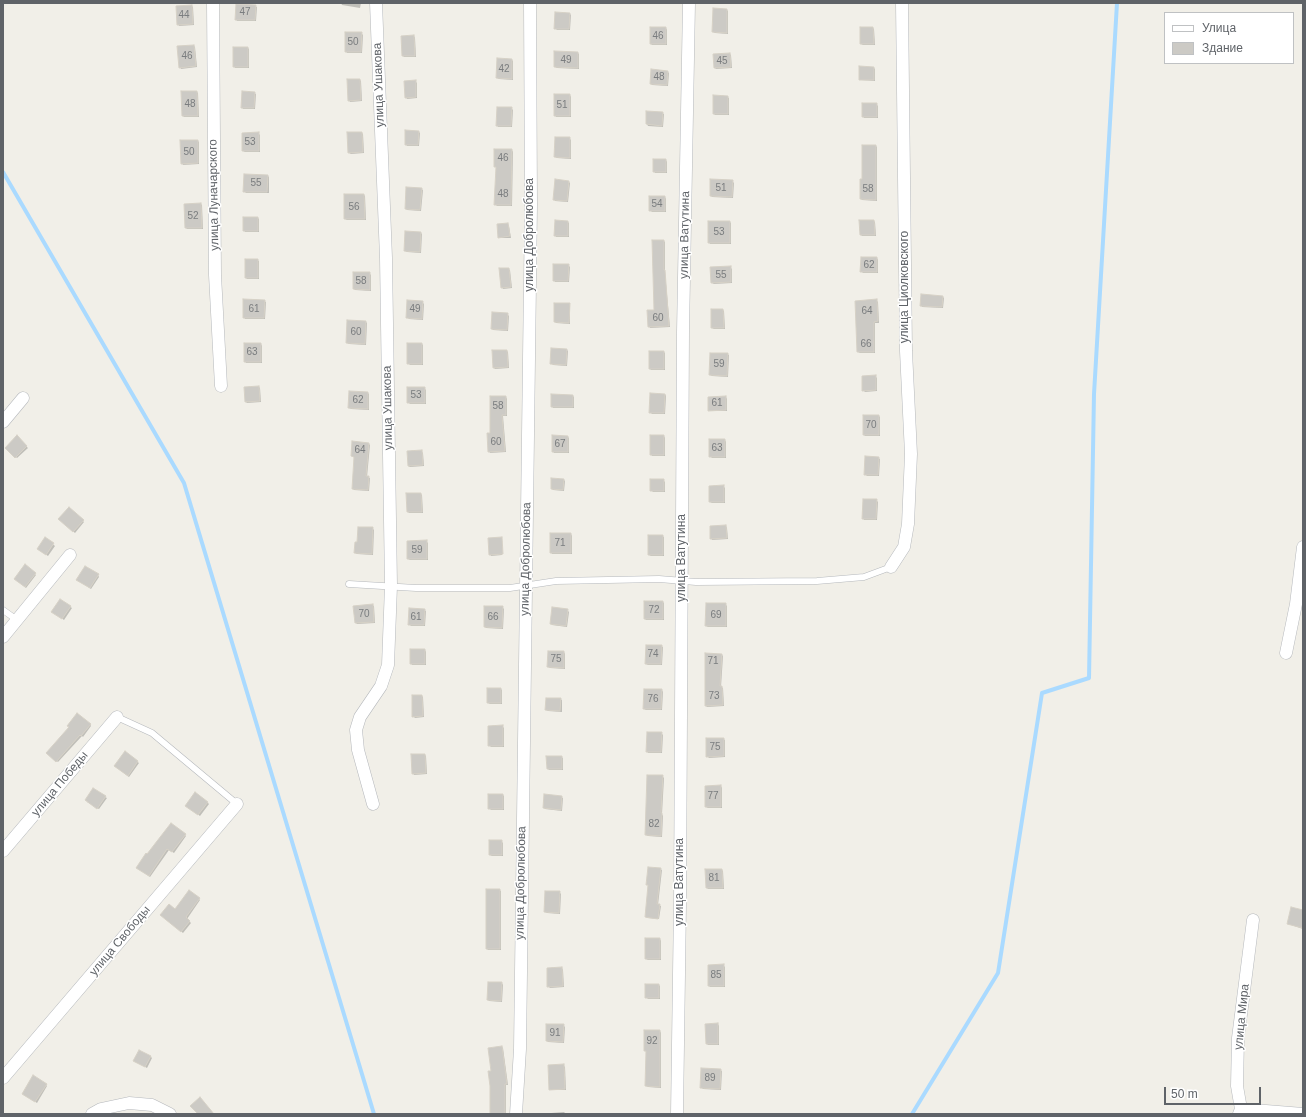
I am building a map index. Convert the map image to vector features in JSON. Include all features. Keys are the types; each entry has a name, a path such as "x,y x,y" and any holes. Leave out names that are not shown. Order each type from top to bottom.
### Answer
{"street":[{"name":"улица Луначарского","path":"213,3 215,275 221,386"},
{"name":"улица Ушакова","path":"373,804 358,750 356,730 360,717 381,686 388,665 391,586 386,258 376,3"},
{"name":"улица Добролюбова","path":"516,1114 520,1048 531,206 530,3"},
{"name":"улица Ватутина","path":"677,1114 680,896 683,332 689,3"},
{"name":"улица Циолковского","path":"891,567 904,547 908,524 911,454 906,352 902,3"},
{"path":"3,422 23,398"},
{"path":"1286,652 1296,604 1303,547"},
{"path":"3,637 70,555"},
{"name":"улица Победы","path":"3,851 117,717"},
{"name":"улица Свободы","path":"3,1078 237,804"},
{"name":"улица Мира","path":"1240,1112 1236,1086 1238,1038 1253,920"},
{"path":"92,1114 101,1110 129,1103 152,1105 170,1114"},
{"path":"1240,1112 1303,1114"}],"lane":[{"path":"349,584 416,588 510,588 556,581 659,579 682,582 817,581 864,577 891,567"},
{"path":"3,610 17,620"},
{"path":"117,717 152,733 237,804"}],"building":[{"path":"236,4 256,5 255,20 235,20"},
{"path":"192,5 193,24 177,25 176,6"},
{"path":"713,8 727,9 727,33 712,32"},
{"path":"555,12 570,13 569,29 554,29"},
{"path":"650,27 666,27 666,44 650,44"},
{"path":"860,27 873,27 874,44 860,44"},
{"path":"345,32 362,32 361,52 345,52"},
{"path":"414,35 415,56 402,56 401,36"},
{"path":"194,45 196,66 179,68 177,46"},
{"path":"233,47 248,47 248,67 233,67"},
{"path":"554,51 578,52 578,68 554,67"},
{"path":"730,53 731,67 714,68 713,54"},
{"path":"497,58 512,59 512,79 496,78"},
{"path":"859,66 874,67 874,80 859,80"},
{"path":"651,69 668,71 667,85 650,84"},
{"path":"347,79 360,79 361,100 348,101"},
{"path":"416,80 416,97 405,98 404,81"},
{"path":"181,91 197,91 198,116 182,116"},
{"path":"242,91 255,92 254,108 241,108"},
{"path":"554,94 570,94 570,116 554,116"},
{"path":"713,95 728,96 728,114 713,114"},
{"path":"862,103 877,103 877,117 862,117"},
{"path":"497,107 512,107 511,126 496,126"},
{"path":"646,111 663,112 662,126 646,124"},
{"path":"405,130 419,131 418,145 405,145"},
{"path":"259,132 259,151 242,151 242,133"},
{"path":"347,132 362,132 363,152 348,153"},
{"path":"555,137 570,137 570,158 554,157"},
{"path":"180,140 198,140 198,163 181,164"},
{"path":"862,145 876,145 876,200 860,199 860,179 862,179"},
{"path":"494,149 512,149 511,205 494,205 496,167 494,167"},
{"path":"653,159 666,159 666,172 653,172"},
{"path":"244,174 268,175 267,192 243,192"},
{"path":"555,179 569,181 567,201 553,200"},
{"path":"710,179 733,180 732,197 710,196"},
{"path":"406,187 422,188 420,210 405,209"},
{"path":"344,194 364,194 365,219 344,219"},
{"path":"649,196 665,196 665,211 649,211"},
{"path":"201,203 202,228 185,228 184,204"},
{"path":"243,217 258,217 258,231 243,231"},
{"path":"555,220 568,221 568,236 554,236"},
{"path":"859,220 874,220 875,235 860,235"},
{"path":"708,221 730,221 730,243 708,243"},
{"path":"508,223 510,236 498,238 497,224"},
{"path":"405,231 421,232 420,252 404,251"},
{"path":"652,240 664,240 664,270 669,326 648,327 647,310 654,310"},
{"path":"861,257 877,257 877,272 860,272"},
{"path":"245,259 258,259 258,278 245,278"},
{"path":"553,264 569,264 568,281 553,281"},
{"path":"731,266 731,282 711,283 710,267"},
{"path":"499,268 509,268 511,287 501,288"},
{"path":"353,272 370,272 370,290 353,289"},
{"path":"921,294 943,296 942,307 920,306"},
{"path":"243,299 265,300 264,318 243,318"},
{"path":"877,299 878,321 874,322 874,352 857,352 855,301"},
{"path":"407,300 423,301 422,319 406,318"},
{"path":"554,303 570,303 569,323 554,322"},
{"path":"711,309 723,309 724,328 711,328"},
{"path":"492,312 508,313 507,330 491,329"},
{"path":"347,320 366,321 365,344 346,343"},
{"path":"244,343 261,343 261,362 244,362"},
{"path":"407,343 422,343 422,364 407,364"},
{"path":"551,348 567,349 566,365 550,364"},
{"path":"492,350 507,350 508,367 493,368"},
{"path":"649,351 664,351 664,369 649,369"},
{"path":"710,353 728,353 727,376 709,375"},
{"path":"876,375 876,390 862,391 862,376"},
{"path":"259,386 260,401 245,402 244,387"},
{"path":"407,387 425,387 425,403 407,403"},
{"path":"349,391 368,392 368,409 348,408"},
{"path":"650,393 665,394 664,413 649,413"},
{"path":"551,394 573,395 573,407 551,407"},
{"path":"490,396 506,396 506,415 502,415 505,451 488,452 487,433 490,433"},
{"path":"726,396 726,410 708,411 708,397"},
{"path":"863,415 879,415 879,435 863,435"},
{"path":"17,435 27,446 15,458 5,448"},
{"path":"552,435 568,436 568,452 552,452"},
{"path":"650,435 664,435 664,455 650,455"},
{"path":"709,439 725,439 725,457 709,457"},
{"path":"352,441 369,443 366,476 369,476 368,490 352,489 354,457 351,456"},
{"path":"422,450 423,465 408,466 407,451"},
{"path":"865,456 879,457 878,475 864,475"},
{"path":"551,478 564,479 563,490 551,489"},
{"path":"650,479 664,479 664,491 650,491"},
{"path":"724,485 724,502 709,502 709,486"},
{"path":"406,493 421,493 422,512 407,512"},
{"path":"863,499 877,499 876,519 862,519"},
{"path":"69,507 84,520 73,532 58,519"},
{"path":"726,525 727,538 710,539 710,526"},
{"path":"358,527 373,527 372,554 354,553 355,542 357,542"},
{"path":"550,533 571,533 571,553 550,553"},
{"path":"648,535 663,535 663,555 648,555"},
{"path":"45,537 54,543 46,555 37,549"},
{"path":"502,537 503,554 489,555 488,538"},
{"path":"427,540 427,559 407,559 407,541"},
{"path":"25,564 36,573 25,587 14,579"},
{"path":"85,566 99,574 90,588 76,580"},
{"path":"60,599 71,606 62,619 51,612"},
{"path":"644,601 663,601 663,619 644,619"},
{"path":"706,603 726,603 726,626 705,626"},
{"path":"373,604 374,622 355,623 353,606"},
{"path":"484,606 503,606 502,628 484,627"},
{"path":"552,607 568,609 566,626 550,624"},
{"path":"409,608 425,609 424,625 408,625"},
{"path":"646,645 662,645 661,664 645,664"},
{"path":"410,649 425,649 425,664 410,664"},
{"path":"548,651 564,651 564,668 547,667"},
{"path":"705,653 722,654 720,686 722,686 723,705 705,706"},
{"path":"487,688 501,688 501,703 487,703"},
{"path":"644,689 662,689 661,709 643,709"},
{"path":"412,695 422,695 423,716 412,717"},
{"path":"546,698 561,698 560,711 545,710"},
{"path":"77,713 91,724 56,762 46,753 69,727 67,726"},
{"path":"503,725 503,746 488,746 488,726"},
{"path":"647,732 662,732 661,752 646,752"},
{"path":"706,738 724,738 724,756 706,757"},
{"path":"125,751 138,761 128,776 114,766"},
{"path":"411,754 425,754 426,773 412,774"},
{"path":"546,756 562,756 562,769 547,769"},
{"path":"647,775 663,775 661,836 645,835"},
{"path":"721,785 721,807 705,807 705,786"},
{"path":"93,788 106,796 97,809 85,800"},
{"path":"195,792 208,802 198,815 185,806"},
{"path":"488,794 503,794 503,809 488,809"},
{"path":"544,794 562,796 561,810 543,808"},
{"path":"171,823 186,834 172,852 167,849 149,876 136,868 146,853 147,854"},
{"path":"489,840 502,840 502,855 489,855"},
{"path":"648,867 661,868 657,904 660,904 658,919 645,917"},
{"path":"705,869 722,869 723,888 706,888"},
{"path":"486,889 500,889 500,949 486,949"},
{"path":"189,890 200,898 186,917 190,921 181,932 160,915 169,904 175,909"},
{"path":"545,891 560,891 559,913 544,912"},
{"path":"1291,907 1303,910 1303,928 1287,924"},
{"path":"645,938 660,938 660,959 645,959"},
{"path":"724,964 724,986 708,986 708,965"},
{"path":"562,967 563,986 547,987 547,968"},
{"path":"488,982 502,982 501,1001 487,1000"},
{"path":"645,984 659,984 659,998 645,998"},
{"path":"718,1023 718,1044 706,1044 705,1024"},
{"path":"546,1024 564,1024 563,1042 546,1041"},
{"path":"644,1030 660,1030 660,1087 645,1086 646,1051 644,1051"},
{"path":"502,1046 507,1084 505,1084 505,1114 490,1114 490,1086 488,1071 491,1071 488,1048"},
{"path":"139,1050 151,1056 145,1067 133,1061"},
{"path":"564,1064 565,1089 549,1090 548,1065"},
{"path":"701,1068 721,1069 720,1089 700,1088"},
{"path":"33,1075 47,1084 35,1102 22,1094"},
{"path":"200,1097 214,1114 198,1114 190,1106"}],"waterway":[{"path":"912,1114 998,973 1042,693 1089,678 1094,394 1117,3"},
{"path":"3,172 184,483 374,1114"}]}
